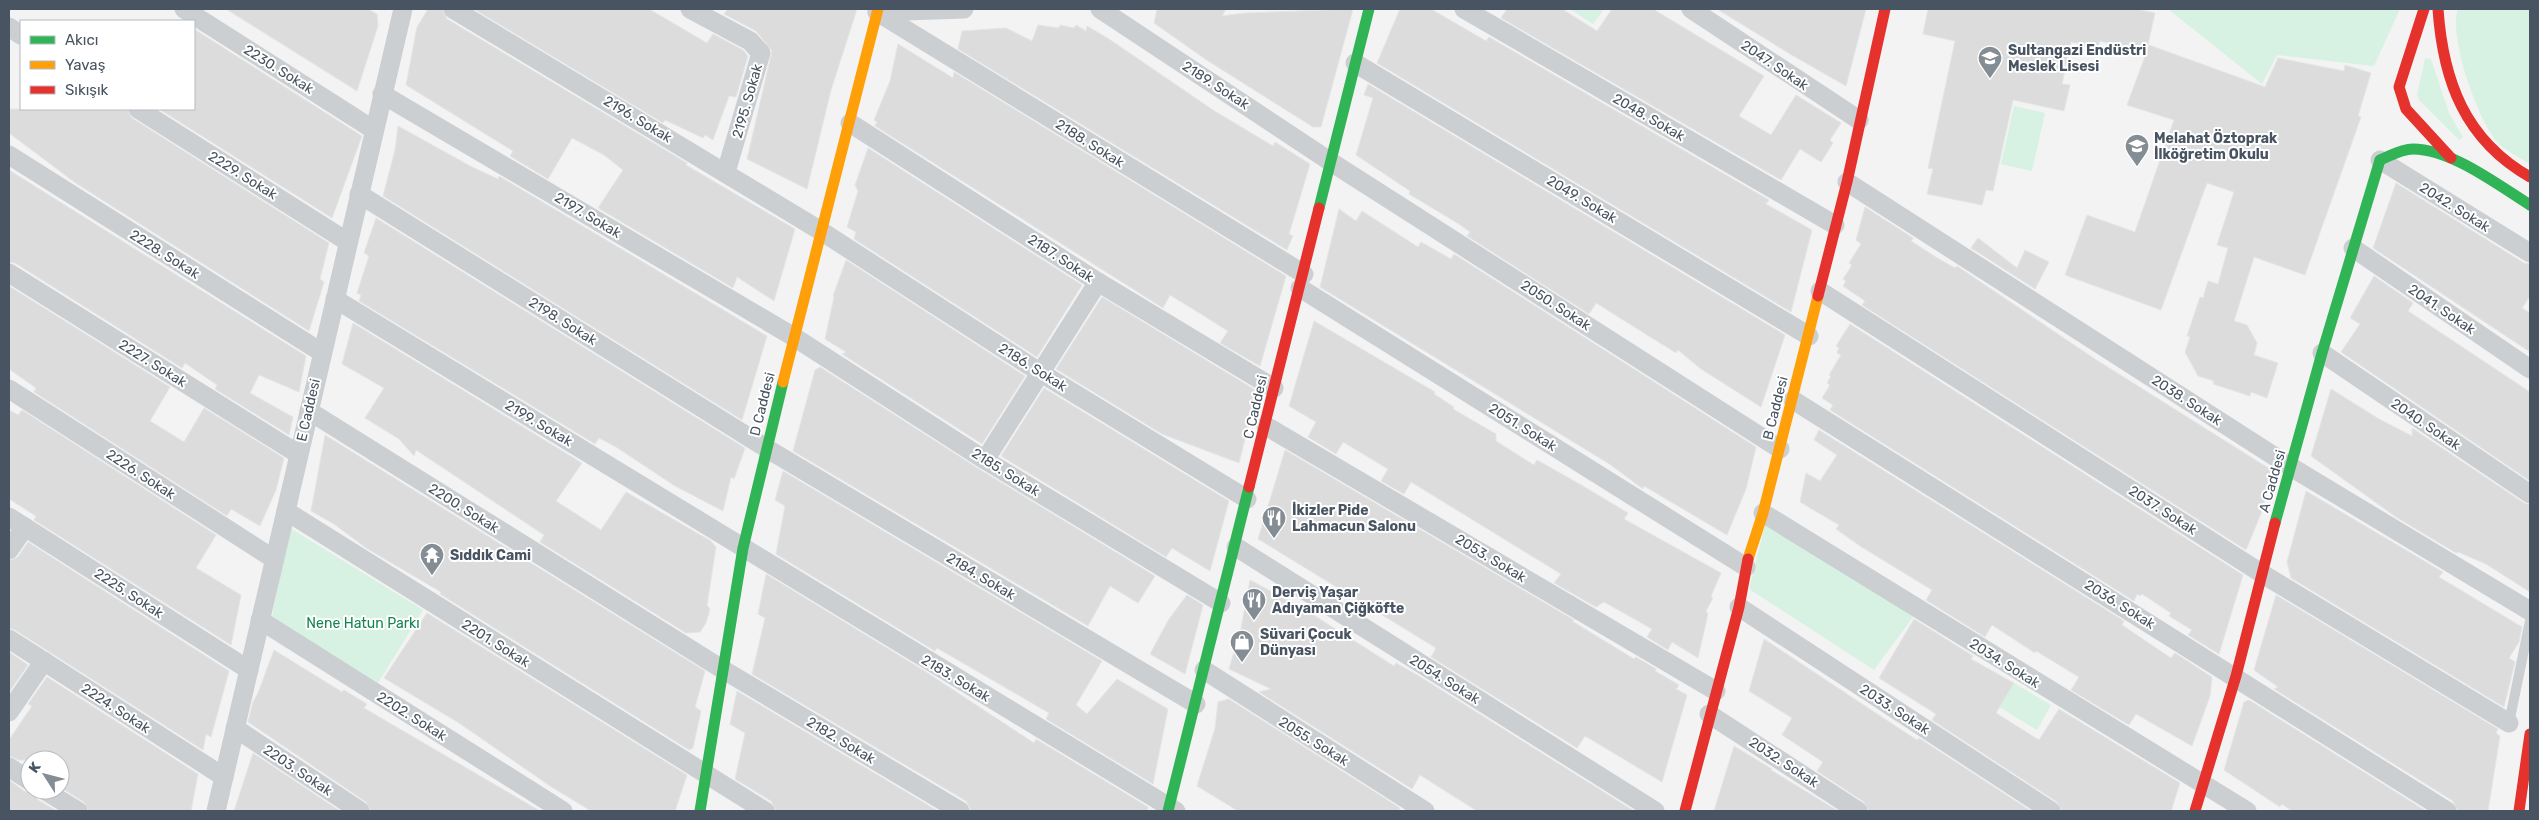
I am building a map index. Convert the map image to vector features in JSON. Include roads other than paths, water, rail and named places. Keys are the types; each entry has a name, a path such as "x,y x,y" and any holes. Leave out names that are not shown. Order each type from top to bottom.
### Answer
{"street":[{"name":"2230. Sokak","path":"184,9 374,130"},
{"name":"2196. Sokak","path":"453,9 821,230"},
{"name":"2195. Sokak","path":"690,9 750,42 761,53 726,172"},
{"path":"877,11 964,9"},
{"name":"2189. Sokak","path":"1100,9 1331,162"},
{"name":"C Caddesi","path":"1171,810 1204,670 1369,9"},
{"name":"2048. Sokak","path":"1464,9 1835,225"},
{"name":"2047. Sokak","path":"1691,9 1859,120"},
{"name":"B Caddesi","path":"1685,811 1738,607 1746,567 1763,513 1820,292 1847,182 1859,120 1885,9"},
{"path":"2424,9 2399,87 2406,109 2451,158 2530,205"},
{"path":"2438,9 2444,61 2462,106 2488,149 2499,159 2530,178"},
{"name":"E Caddesi","path":"216,811 374,130 397,11"},
{"name":"D Caddesi","path":"700,811 743,548 766,448 877,11"},
{"name":"2188. Sokak","path":"877,11 1302,281"},
{"path":"9,27 20,34"},
{"name":"2049. Sokak","path":"1355,63 1809,336"},
{"name":"2197. Sokak","path":"382,94 794,337"},
{"name":"2229. Sokak","path":"140,110 348,242"},
{"name":"2187. Sokak","path":"850,123 1098,282 1274,388"},
{"path":"2380,160 2414,149 2451,158"},
{"name":"2228. Sokak","path":"9,155 321,352"},
{"name":"A Caddesi","path":"2195,811 2236,676 2261,573 2322,353 2380,160"},
{"name":"2042. Sokak","path":"2380,160 2530,253"},
{"name":"2050. Sokak","path":"1331,162 1780,449"},
{"name":"2038. Sokak","path":"1847,182 2291,467 2530,611"},
{"name":"2198. Sokak","path":"359,194 766,448"},
{"name":"2186. Sokak","path":"821,230 1041,373 1247,499"},
{"name":"2041. Sokak","path":"2353,248 2530,369"},
{"name":"2227. Sokak","path":"9,273 298,454"},
{"name":"2051. Sokak","path":"1302,281 1746,567"},
{"path":"985,460 1098,282"},
{"name":"2037. Sokak","path":"1820,292 2261,573 2509,723"},
{"name":"2199. Sokak","path":"334,299 743,548"},
{"name":"2185. Sokak","path":"794,337 985,460 1221,603"},
{"name":"2040. Sokak","path":"2322,353 2530,494"},
{"name":"2226. Sokak","path":"9,390 274,559"},
{"name":"2036. Sokak","path":"1793,400 2236,676 2447,811"},
{"name":"2200. Sokak","path":"309,411 722,669"},
{"name":"2053. Sokak","path":"1266,426 1716,691"},
{"name":"2184. Sokak","path":"766,448 1196,704"},
{"name":"2201. Sokak","path":"286,510 765,811"},
{"name":"2034. Sokak","path":"1763,513 2247,811"},
{"name":"2225. Sokak","path":"9,516 249,670"},
{"path":"9,550 25,527"},
{"name":"2054. Sokak","path":"1236,547 1655,811"},
{"name":"2183. Sokak","path":"743,548 1171,810"},
{"name":"2033. Sokak","path":"1738,607 2051,811"},
{"name":"2202. Sokak","path":"260,620 563,811"},
{"name":"2224. Sokak","path":"9,639 224,777"},
{"path":"9,712 44,661"},
{"name":"2182. Sokak","path":"722,669 960,811"},
{"name":"2055. Sokak","path":"1204,670 1425,811"},
{"name":"2032. Sokak","path":"1709,714 1858,811"},
{"name":"2203. Sokak","path":"236,728 360,811"},
{"path":"2519,811 2530,734"},
{"path":"9,767 20,774"},
{"path":"2506,807 2523,780"},
{"path":"60,800 78,811"}],"lane":[{"path":"2509,723 2530,621"}],"place":[{"name":"Sultangazi Endüstri Meslek Lisesi","path":"1990,79"},
{"name":"Melahat Öztoprak İlköğretim Okulu","path":"2137,167"},
{"name":"İkizler Pide Lahmacun Salonu","path":"1274,539"},
{"name":"Sıddık Cami","path":"432,576"},
{"name":"Derviş Yaşar Adıyaman Çiğköfte","path":"1254,621"},
{"name":"Süvari Çocuk Dünyası","path":"1242,663"}],"park label":[{"name":"Nene Hatun Parkı","path":"363,623"}]}
